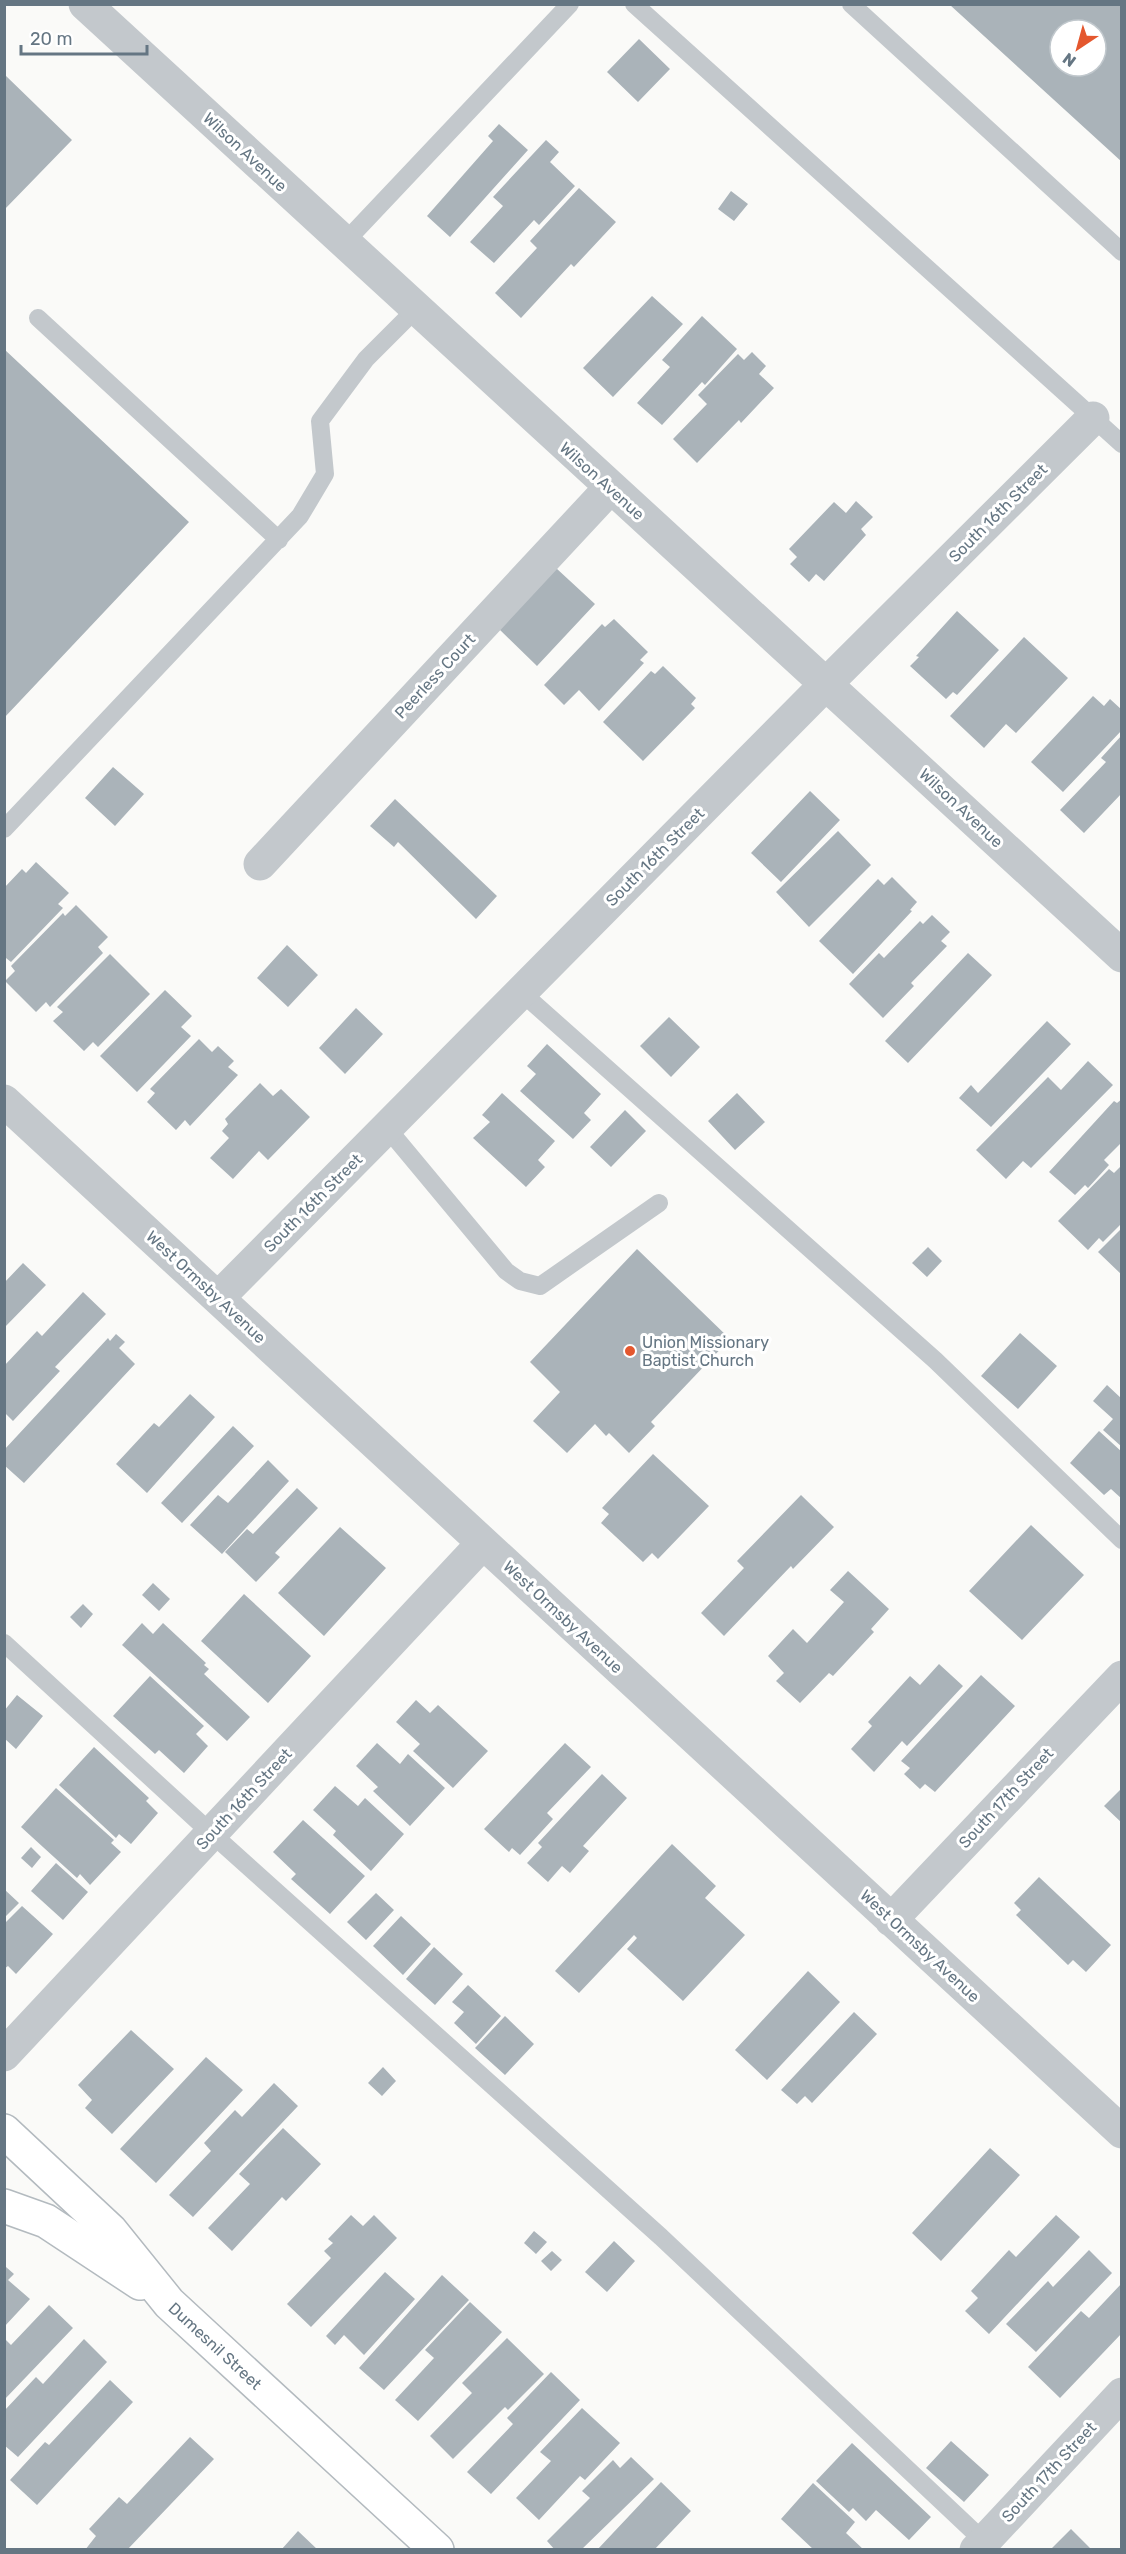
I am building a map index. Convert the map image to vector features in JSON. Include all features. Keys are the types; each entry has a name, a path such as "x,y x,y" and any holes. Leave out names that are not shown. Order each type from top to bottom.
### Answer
{"main road":[{"name":"Dumesnil Street","path":"4,2131 111,2231 169,2303 436,2550"},
{"path":"4,2206 46,2221 169,2303"}],"street":[{"name":"Wilson Avenue","path":"85,4 1122,956"},
{"name":"South 16th Street","path":"218,1299 826,684 1093,418"},
{"name":"Peerless Court","path":"260,864 610,488"},
{"name":"West Ormsby Avenue","path":"4,1101 1122,2132"},
{"name":"South 16th Street","path":"4,2055 483,1543"},
{"name":"South 17th Street","path":"891,1920 1122,1677"},
{"name":"South 17th Street","path":"984,2547 1122,2394"}],"lane":[{"path":"344,243 570,4"},
{"path":"634,4 1122,444"},
{"path":"851,4 1122,252"},
{"path":"4,829 300,516 325,474 320,422 366,359 416,309"},
{"path":"38,318 279,540"},
{"path":"521,992 935,1360 1122,1540"},
{"path":"387,1128 506,1270 520,1281 540,1286 659,1203"},
{"path":"4,1643 211,1833 661,2237 984,2547"}],"building":[{"path":"950,5 1122,5 1122,162"},
{"path":"639,39 670,69 638,102 607,72"},
{"path":"4,74 72,140 4,210"},
{"path":"499,124 528,150 450,237 427,216 493,141 488,136"},
{"path":"546,140 559,152 550,162 575,186 539,225 534,220 494,263 470,242 503,206 493,197"},
{"path":"579,188 616,222 574,267 571,264 521,318 495,293 537,248 530,241"},
{"path":"731,191 748,204 734,221 718,209"},
{"path":"652,296 683,324 613,397 583,368"},
{"path":"702,316 737,349 705,385 702,382 662,425 637,403 670,367 662,360"},
{"path":"4,349 189,522 4,718"},
{"path":"752,352 766,366 759,374 774,388 741,423 739,420 697,463 673,439 707,404 698,395 738,354 744,360"},
{"path":"856,501 873,517 861,529 866,535 824,581 816,574 809,582 790,564 797,557 789,549 834,502 846,513"},
{"path":"556,568 595,604 537,666 499,629"},
{"path":"957,611 999,650 957,695 953,692 946,699 910,666 919,657 916,656"},
{"path":"614,619 648,652 640,660 644,663 599,711 579,690 564,705 544,685 602,624 605,627"},
{"path":"1024,637 1068,678 1016,733 1006,724 984,748 950,716"},
{"path":"663,666 696,698 691,704 695,708 643,761 603,722 651,671 655,674"},
{"path":"1093,696 1104,706 1110,699 1122,710 1122,730 1063,792 1031,762"},
{"path":"1122,735 1122,793 1084,833 1060,810 1106,762 1101,758"},
{"path":"113,767 144,794 115,826 85,798"},
{"path":"810,791 840,820 781,882 751,853"},
{"path":"395,799 497,896 476,919 398,842 394,847 370,826"},
{"path":"838,831 871,865 809,927 776,892"},
{"path":"36,862 69,893 58,904 63,908 11,962 4,959 4,888 22,869 26,873"},
{"path":"892,877 917,902 910,910 912,911 853,974 819,941 878,879 884,885"},
{"path":"76,905 108,937 98,947 103,953 50,1007 46,1002 36,1012 5,981 15,971 11,966 63,913 65,916"},
{"path":"932,915 950,932 941,941 947,946 911,983 914,986 883,1018 849,984 879,953 884,958 920,921 923,924"},
{"path":"287,945 318,975 288,1007 257,978"},
{"path":"968,953 992,975 908,1063 885,1041"},
{"path":"110,954 150,994 98,1047 93,1042 84,1051 53,1021 63,1012 57,1007"},
{"path":"165,990 192,1016 181,1027 191,1036 137,1092 100,1056"},
{"path":"356,1008 383,1034 345,1074 319,1048"},
{"path":"669,1017 700,1047 671,1077 640,1046"},
{"path":"1047,1021 1071,1044 991,1127 959,1098 971,1085 978,1093"},
{"path":"199,1039 212,1052 218,1046 234,1061 228,1067 238,1075 190,1126 185,1120 176,1130 147,1102 155,1093 150,1089"},
{"path":"547,1044 601,1094 584,1113 591,1120 573,1139 520,1091 536,1074 527,1066"},
{"path":"1088,1061 1113,1085 1031,1168 1023,1161 1006,1179 976,1150 1048,1077 1061,1090"},
{"path":"260,1083 273,1096 281,1089 310,1117 268,1160 259,1151 233,1179 210,1158 229,1138 222,1131 228,1124 225,1119"},
{"path":"502,1093 555,1141 538,1160 545,1167 526,1187 473,1138 490,1122 482,1115"},
{"path":"737,1093 765,1122 735,1150 708,1121"},
{"path":"1122,1099 1122,1142 1104,1160 1109,1165 1088,1188 1085,1185 1075,1195 1049,1172 1114,1101 1117,1103"},
{"path":"625,1110 646,1131 611,1167 590,1147"},
{"path":"1122,1165 1122,1223 1103,1242 1099,1238 1088,1250 1058,1221 1109,1169 1114,1173"},
{"path":"1122,1228 1122,1275 1098,1252"},
{"path":"928,1247 942,1261 927,1277 912,1263"},
{"name":"Union Missionary Baptist Church","path":"637,1249 730,1339 651,1422 655,1426 629,1453 609,1433 606,1436 595,1424 567,1453 533,1421 560,1392 530,1362"},
{"path":"23,1263 46,1285 4,1328 4,1283"},
{"path":"83,1292 106,1314 55,1367 60,1371 13,1421 4,1412 4,1366 37,1331 42,1336"},
{"path":"1020,1333 1057,1366 1018,1409 981,1376"},
{"path":"116,1334 125,1342 119,1348 135,1364 24,1483 4,1465 4,1450 108,1338 110,1341"},
{"path":"1107,1385 1122,1399 1122,1447 1103,1430 1113,1419 1093,1401"},
{"path":"190,1394 215,1417 147,1493 116,1464 154,1423 159,1427"},
{"path":"233,1426 254,1446 182,1523 161,1503"},
{"path":"1099,1431 1122,1452 1122,1499 1111,1489 1104,1495 1070,1463"},
{"path":"653,1454 709,1506 658,1559 652,1553 643,1562 601,1523 609,1514 602,1508"},
{"path":"268,1460 289,1481 222,1554 190,1525 218,1495 228,1503"},
{"path":"297,1488 318,1508 275,1553 280,1557 256,1582 225,1552 247,1529 253,1534"},
{"path":"801,1495 834,1527 793,1569 791,1566 724,1636 701,1613 744,1568 737,1561"},
{"path":"1031,1525 1084,1575 1022,1640 969,1591"},
{"path":"340,1527 386,1568 324,1636 278,1593"},
{"path":"848,1571 889,1609 871,1629 874,1632 833,1676 829,1673 800,1703 776,1681 784,1673 768,1656 793,1629 807,1643 844,1602 830,1590"},
{"path":"153,1583 170,1599 159,1611 142,1595"},
{"path":"244,1594 311,1656 268,1703 201,1641"},
{"path":"83,1604 93,1614 81,1628 70,1617"},
{"path":"142,1623 153,1634 163,1623 206,1663 204,1665 209,1669 204,1674 250,1717 227,1741 122,1645"},
{"path":"939,1664 963,1686 907,1746 902,1741 874,1772 851,1749 872,1726 868,1722 910,1676 920,1685"},
{"path":"981,1675 1015,1706 935,1792 925,1784 920,1789 904,1774 910,1768 901,1761"},
{"path":"150,1676 204,1726 196,1734 208,1746 184,1773 159,1750 155,1754 113,1716"},
{"path":"17,1695 43,1716 16,1749 4,1738 4,1711"},
{"path":"416,1700 430,1713 438,1705 488,1751 453,1788 413,1751 420,1744 396,1722"},
{"path":"377,1743 400,1764 408,1754 445,1788 410,1826 373,1791 378,1787 356,1766"},
{"path":"565,1743 591,1767 547,1813 553,1819 520,1855 512,1848 509,1852 484,1829"},
{"path":"94,1747 149,1798 146,1801 158,1813 131,1844 119,1834 116,1838 59,1785"},
{"path":"602,1774 627,1798 583,1846 589,1851 570,1873 562,1866 548,1882 527,1863 542,1847 538,1843"},
{"path":"335,1786 358,1806 365,1798 404,1834 371,1871 333,1835 336,1831 313,1810"},
{"path":"56,1788 114,1840 111,1843 121,1852 90,1885 80,1874 77,1878 21,1827"},
{"path":"1122,1788 1122,1823 1104,1806"},
{"path":"303,1820 365,1876 330,1914 291,1879 296,1874 273,1852"},
{"path":"672,1844 716,1886 705,1898 745,1935 683,2001 627,1949 637,1938 634,1935 579,1993 555,1971"},
{"path":"31,1847 41,1857 32,1868 21,1858"},
{"path":"56,1863 88,1892 63,1920 31,1891"},
{"path":"1039,1877 1111,1945 1086,1972 1073,1960 1068,1965 1016,1915 1021,1910 1014,1903"},
{"path":"4,1889 19,1903 4,1918"},
{"path":"376,1893 394,1910 366,1940 347,1922"},
{"path":"22,1906 53,1934 16,1974 8,1966 4,1969 4,1924"},
{"path":"401,1916 431,1944 403,1975 373,1946"},
{"path":"434,1947 463,1974 435,2005 406,1979"},
{"path":"808,1971 840,2002 767,2080 735,2050"},
{"path":"468,1985 501,2016 476,2044 454,2023 464,2012 452,2002"},
{"path":"854,2012 877,2034 812,2103 805,2096 797,2104 781,2090"},
{"path":"505,2016 534,2044 505,2075 475,2048"},
{"path":"131,2030 174,2069 112,2134 85,2108 92,2100 78,2085"},
{"path":"206,2057 243,2090 156,2183 120,2149"},
{"path":"383,2067 396,2081 382,2096 368,2083"},
{"path":"274,2083 298,2106 193,2217 169,2195 211,2151 204,2143 235,2110 242,2117"},
{"path":"283,2128 321,2164 286,2201 282,2197 232,2251 208,2228 250,2184 239,2174"},
{"path":"990,2148 1020,2175 941,2261 912,2233"},
{"path":"351,2215 363,2226 374,2215 397,2238 311,2327 287,2304 331,2258 324,2251 333,2243 328,2239"},
{"path":"1056,2215 1080,2237 989,2334 965,2311 978,2298 971,2291 1009,2250 1016,2257"},
{"path":"534,2231 547,2242 536,2254 524,2243"},
{"path":"614,2241 635,2261 607,2292 585,2272"},
{"path":"1089,2250 1112,2273 1036,2352 1006,2324 1048,2281 1053,2287"},
{"path":"552,2251 562,2260 551,2271 541,2261"},
{"path":"6,2267 14,2274 8,2280 30,2299 4,2327"},
{"path":"385,2272 415,2299 364,2355 344,2335 335,2345 326,2336"},
{"path":"442,2275 469,2300 384,2390 359,2368"},
{"path":"1122,2283 1122,2333 1060,2398 1028,2367 1081,2311 1089,2318"},
{"path":"470,2302 502,2332 418,2421 395,2400 434,2358 425,2350"},
{"path":"49,2305 73,2328 4,2400 4,2338 11,2345"},
{"path":"507,2338 544,2374 508,2410 505,2407 453,2459 430,2436 472,2393 462,2383"},
{"path":"84,2339 107,2362 18,2457 4,2445 4,2411 36,2377 43,2384"},
{"path":"551,2372 580,2400 491,2494 467,2472 513,2424 507,2418"},
{"path":"110,2380 133,2402 37,2505 10,2480 45,2442 49,2445"},
{"path":"582,2408 620,2443 585,2480 580,2476 539,2520 516,2498 551,2461 540,2452"},
{"path":"190,2437 214,2459 127,2550 85,2550 96,2536 89,2529 119,2497 127,2504"},
{"path":"951,2441 989,2475 964,2502 926,2468"},
{"path":"852,2443 931,2517 909,2540 876,2510 866,2521 853,2508 849,2512 816,2481"},
{"path":"631,2457 654,2479 581,2550 555,2550 547,2541 590,2498 582,2491 613,2460 620,2468"},
{"path":"661,2482 691,2511 654,2550 597,2550"},
{"path":"813,2483 855,2522 846,2533 864,2550 814,2550 781,2519"},
{"path":"1071,2529 1092,2550 1050,2550"},
{"path":"298,2531 318,2550 281,2550"}],"place":[{"name":"Union Missionary Baptist Church","path":"630,1351"}]}
